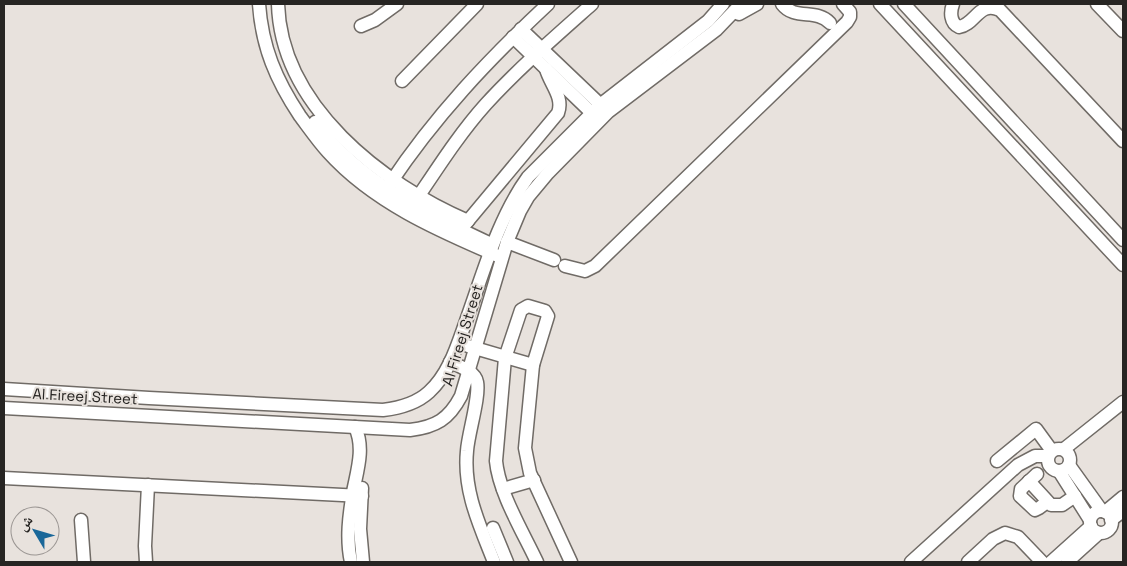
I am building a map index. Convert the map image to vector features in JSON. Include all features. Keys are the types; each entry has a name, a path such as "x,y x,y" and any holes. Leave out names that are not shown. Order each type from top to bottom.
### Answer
{"street":[{"path":"259,4 268,57 284,88 308,119 371,179 413,205 500,250 559,263 585,271 595,266 847,22 850,12 843,4"},
{"path":"267,4 271,34 279,61 308,119"},
{"path":"278,4 282,33 290,59 311,98 328,122 387,189 413,205 460,229"},
{"path":"361,26 375,20 397,4"},
{"path":"402,81 477,4"},
{"path":"387,189 444,110 478,72 548,4"},
{"path":"413,205 471,122 486,104 592,4"},
{"name":"Al Fireej Street","path":"712,26 723,4"},
{"path":"738,6 739,14 757,4"},
{"path":"782,4 791,12 818,15 830,23"},
{"path":"880,4 1123,265"},
{"path":"904,4 1123,240"},
{"path":"953,4 953,24 959,27 965,26 985,7 993,7 1000,10 1123,141"},
{"path":"1097,4 1123,31"},
{"name":"Al Fireej Street","path":"4,408 355,428 410,430 435,424 455,408 461,396 476,348 500,250 503,220 518,190 539,165 600,112 738,6"},
{"path":"517,33 600,112"},
{"path":"460,229 558,113 560,100 538,53"},
{"path":"546,69 600,112"},
{"name":"Al Fireej Street","path":"4,389 159,399 383,410 396,409 419,400 437,384 450,362 500,250"},
{"path":"537,562 503,489 497,470 496,450 505,358 521,310 526,306 545,311 548,316 533,365 525,448 528,465 534,480 571,562"},
{"path":"458,342 505,358 533,365"},
{"path":"450,362 469,371 476,380 477,387 467,451 467,478 472,503 494,562"},
{"path":"919,559 1018,465 1035,456 1060,458 1087,431 1123,402"},
{"path":"355,428 359,438 360,452 357,496 363,562"},
{"path":"352,562 348,538 366,445 373,428"},
{"path":"997,461 1036,429 1060,458 1106,515 1111,526 1108,531 1093,526 1075,496 1060,458"},
{"path":"4,478 357,496"},
{"path":"1033,478 1047,502 1051,505 1059,506 1075,496"},
{"path":"503,489 534,480"},
{"path":"146,562 145,540 148,486"},
{"path":"1106,515 1123,497"},
{"path":"1067,562 1093,526 1096,512 1106,515 1123,510"},
{"path":"81,520 84,562"},
{"path":"1051,562 1093,526"},
{"path":"493,528 507,562"},
{"path":"968,562 993,539 1005,533 1018,537 1042,562"}]}
